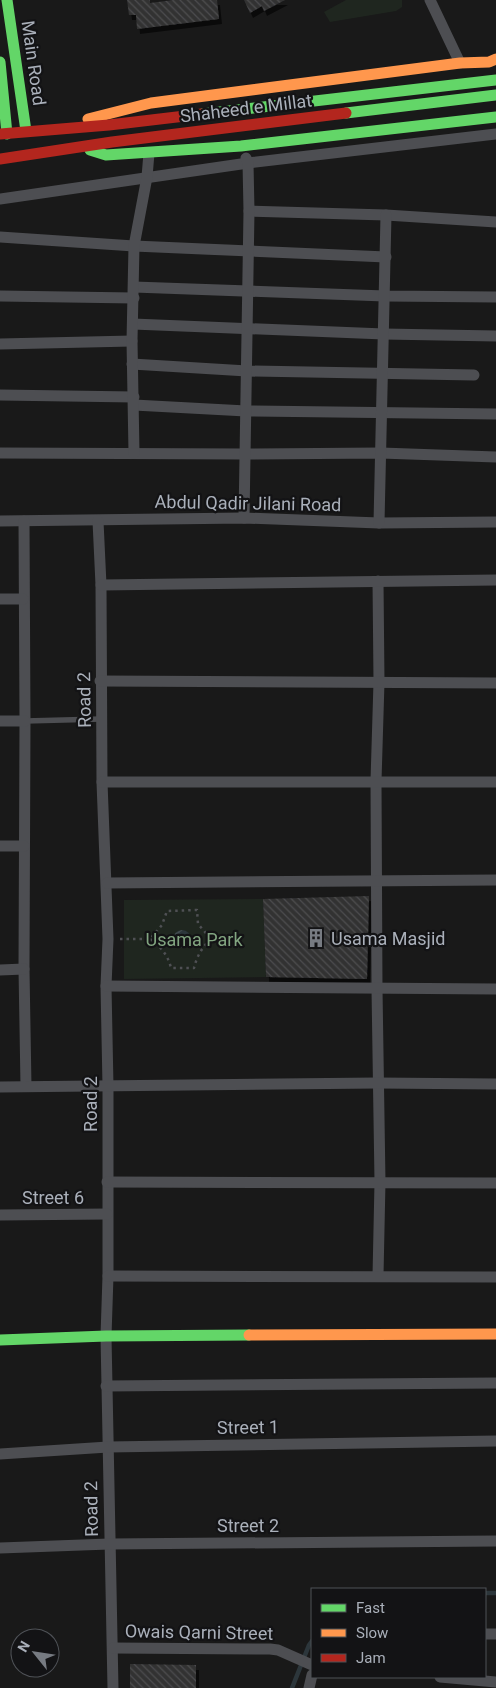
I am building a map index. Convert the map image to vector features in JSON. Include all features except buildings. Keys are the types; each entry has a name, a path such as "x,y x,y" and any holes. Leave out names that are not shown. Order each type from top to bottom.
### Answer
{"main road":[{"name":"Main Road","path":"7,0 26,131"},
{"path":"0,50 14,48"},
{"name":"Main Road","path":"0,62 4,134"},
{"path":"75,129 90,118 151,103 460,63 494,64"},
{"name":"Shaheed e Millat","path":"4,134 75,129 496,80"},
{"path":"3,94 20,91"},
{"name":"Shaheed e Millat","path":"0,160 112,142 496,95"},
{"path":"82,148 106,155 242,146 494,116"},
{"path":"0,1340 106,1336 496,1334"}],"street":[{"path":"430,0 460,63"},
{"path":"0,199 248,163 496,134"},
{"path":"242,146 248,163 250,211 244,518"},
{"path":"134,452 132,341 134,246 147,177 148,153"},
{"path":"250,211 386,215 496,222"},
{"path":"379,523 386,215"},
{"path":"0,237 248,252 386,257"},
{"path":"0,296 248,292 496,297"},
{"path":"133,324 384,334 496,336"},
{"path":"0,344 132,341"},
{"path":"132,364 247,371 474,375"},
{"path":"0,395 134,401 246,411 496,414"},
{"path":"0,453 381,453 496,457"},
{"name":"Abdul Qadir Jilani Road","path":"0,521 244,518 379,523 496,522"},
{"name":"Road 2","path":"98,520 101,584 102,782 108,939 106,986 108,1086 106,1386 113,1688"},
{"path":"24,521 24,969 26,1086"},
{"path":"101,584 496,580"},
{"path":"378,581 379,682 376,781 377,1083 380,1182 378,1276"},
{"path":"0,599 23,599"},
{"path":"100,681 496,683"},
{"path":"0,722 25,722"},
{"path":"102,782 496,782"},
{"path":"0,846 24,846"},
{"path":"107,883 496,880"},
{"path":"0,970 24,969"},
{"path":"106,986 496,989"},
{"path":"0,1087 377,1083 496,1084"},
{"path":"107,1182 496,1183"},
{"name":"Street 6","path":"0,1215 106,1214"},
{"path":"108,1276 496,1278"},
{"path":"106,1386 496,1383"},
{"name":"Street 1","path":"0,1454 108,1446 496,1441"},
{"name":"Street 2","path":"0,1548 109,1544 496,1541"},
{"name":"Owais Qarni Street","path":"113,1648 278,1650 310,1663"},
{"path":"451,1678 496,1682"}],"lane":[{"path":"25,722 102,719"}],"path":[{"path":"150,939 162,925 167,911 197,910 198,924 211,939"},
{"path":"129,940 150,939 165,953 171,968 194,968 204,945 211,939 229,940"}],"green space":[{"path":"346,0 402,0 402,7 396,11 330,22 324,12"},
{"name":"Usama Park","path":"263,899 266,977 124,979 124,900"}],"water":[{"path":"182,930 188,933 191,939 188,945 182,948 176,945 173,939 176,933"}],"waterway":[{"path":"486,1593 496,1593"},
{"path":"292,1688 311,1642"}],"traffic: fast":[{"path":"7,0 26,131"},
{"path":"0,62 7,134"},
{"path":"202,114 496,80"},
{"path":"346,113 496,95"},
{"path":"90,150 106,155 241,146 496,117"},
{"path":"0,1340 106,1336 249,1335"}],"traffic: slow":[{"path":"88,119 151,103 460,63 489,62 496,59"},
{"path":"249,1335 496,1334"}],"traffic: jam":[{"path":"0,159 112,142 346,113"},
{"path":"0,134 109,125 202,114"}],"place":[{"name":"Usama Masjid","path":"316,938"}]}
